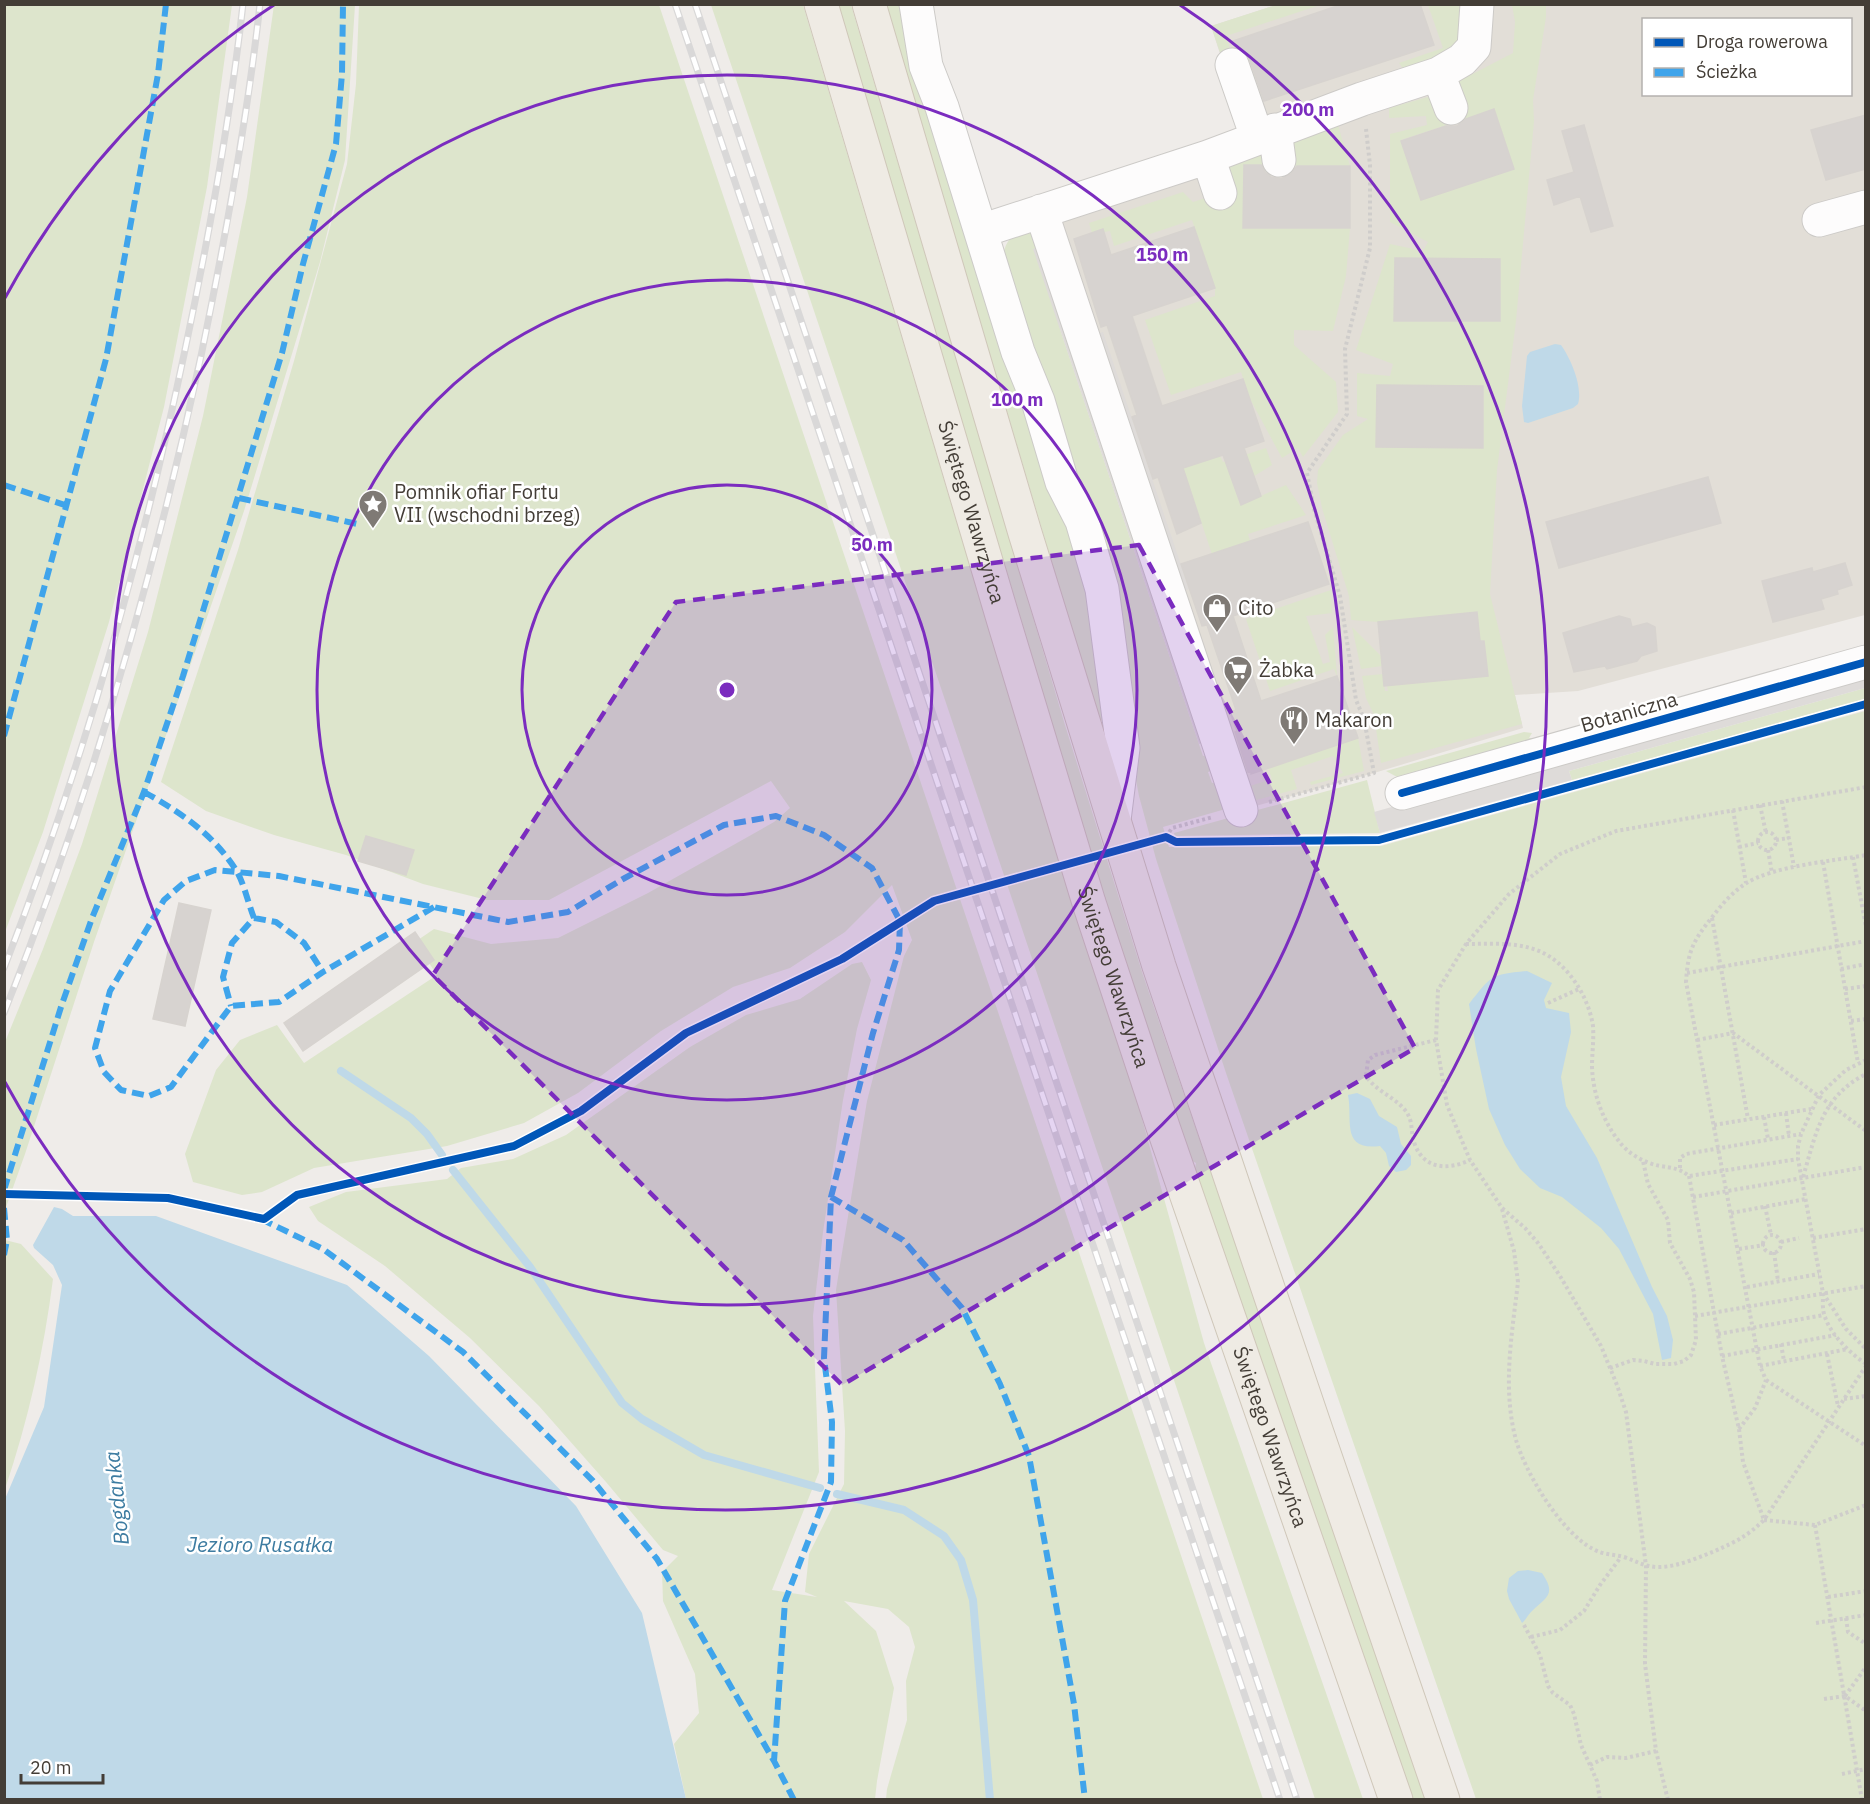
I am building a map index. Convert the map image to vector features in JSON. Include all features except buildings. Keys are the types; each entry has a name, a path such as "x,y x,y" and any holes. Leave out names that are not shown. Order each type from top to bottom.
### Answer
{"main road":[{"name":"Świętego Wawrzyńca","path":"821,4 1093,915 1167,1138 1396,1800"},
{"path":"869,4 1022,521 1178,1021 1443,1800"}],"street":[{"path":"916,4 926,66 942,107 1018,352 1038,401 1062,482 1082,521 1102,588 1123,748 1114,820"},
{"path":"981,231 1208,157 1270,143 1362,99 1438,74 1462,60 1474,47 1477,4"},
{"path":"1232,65 1270,143"},
{"path":"1438,74 1451,108"},
{"path":"1208,157 1220,194"},
{"path":"1819,220 1866,207"},
{"path":"1041,211 1074,267 1096,334"},
{"path":"1041,211 1241,810"},
{"path":"1170,596 1195,628 1216,692"},
{"name":"Botaniczna","path":"1402,793 1866,662"}],"path":[{"path":"1166,837 1172,828 1374,772 1364,719 1356,700 1340,596 1314,509 1307,473 1347,414 1345,349 1370,248 1370,165 1362,99"},
{"path":"1668,1800 1656,1751 1645,1664 1646,1566 1626,1412 1601,1346 1582,1311 1543,1251 1525,1228 1502,1208 1470,1160 1447,1105 1436,1040 1438,990 1466,944 1509,894 1560,854 1616,831 1866,787"},
{"path":"1782,801 1794,867"},
{"path":"1760,805 1766,832"},
{"path":"1733,810 1746,883"},
{"path":"1758,843 1764,850 1776,845 1776,840 1771,833 1766,832"},
{"path":"1758,843 1762,834 1766,832"},
{"path":"1776,840 1789,838"},
{"path":"1739,847 1758,843"},
{"path":"1768,850 1772,873"},
{"path":"1866,855 1794,867 1746,883 1722,904 1699,932 1688,957 1686,982 1747,1287 1760,1366 1766,1380 1866,1446"},
{"path":"1853,858 1866,927"},
{"path":"1823,862 1858,1063"},
{"path":"1712,918 1748,1119"},
{"path":"1687,973 1866,941"},
{"path":"1466,944 1514,945 1530,948 1547,954 1569,974 1579,989 1593,1024 1592,1068 1595,1091 1601,1110 1619,1142 1643,1161 1657,1166 1680,1168 1689,1176 1722,1356 1739,1428 1743,1462 1764,1520"},
{"path":"1841,969 1866,964"},
{"path":"1845,989 1866,986"},
{"path":"1548,1003 1579,989"},
{"path":"1851,1021 1866,1019"},
{"path":"1697,1040 1733,1033 1866,1131"},
{"path":"1436,1040 1375,1055 1368,1060 1366,1076 1371,1084 1407,1112 1412,1122 1415,1146 1427,1162 1441,1167 1456,1167 1470,1160"},
{"path":"1502,1208 1517,1266 1518,1282 1508,1379 1516,1441 1528,1468 1543,1495 1572,1532 1591,1549 1646,1566 1660,1567 1690,1561 1747,1537 1764,1520 1866,1365 1836,1335 1824,1315 1823,1293 1798,1159 1801,1134 1819,1095 1846,1070 1866,1060"},
{"path":"1803,1178 1816,1131 1830,1104 1842,1089 1866,1074"},
{"path":"1714,1125 1812,1109"},
{"path":"1786,1113 1789,1136"},
{"path":"1764,1117 1768,1139"},
{"path":"1680,1168 1680,1158 1686,1154 1801,1134"},
{"path":"1689,1176 1798,1159"},
{"path":"1610,1368 1633,1360 1666,1365 1684,1361 1691,1355 1696,1340 1694,1292 1690,1279 1670,1243 1668,1220 1648,1184 1643,1161"},
{"path":"1693,1197 1866,1167"},
{"path":"1731,1213 1806,1199"},
{"path":"1765,1206 1771,1235"},
{"path":"1813,1238 1866,1229"},
{"path":"1771,1235 1779,1238 1781,1242"},
{"path":"1764,1245 1764,1241 1771,1235"},
{"path":"1781,1242 1799,1239"},
{"path":"1764,1245 1769,1252 1774,1252 1778,1251 1781,1242"},
{"path":"1738,1249 1764,1245"},
{"path":"1774,1252 1778,1281"},
{"path":"1747,1287 1819,1274"},
{"path":"1695,1316 1866,1286"},
{"path":"1823,1293 1846,1329 1866,1349"},
{"path":"1718,1334 1824,1315"},
{"path":"1722,1356 1836,1335"},
{"path":"1781,1344 1784,1361"},
{"path":"1760,1366 1848,1349"},
{"path":"1827,1354 1838,1406"},
{"path":"1739,1428 1755,1408 1766,1380"},
{"path":"1843,1399 1866,1396"},
{"path":"1764,1520 1815,1525 1866,1505"},
{"path":"1815,1525 1862,1800"},
{"path":"1531,1637 1560,1630 1584,1611 1600,1585 1622,1557"},
{"path":"1828,1597 1866,1591"},
{"path":"1816,1623 1866,1615"},
{"path":"1846,1618 1848,1632 1866,1644"},
{"path":"1524,1625 1540,1655 1548,1686 1553,1693 1570,1706 1574,1714 1584,1756 1597,1780 1600,1800"},
{"path":"1845,1696 1866,1667"},
{"path":"1824,1699 1845,1696 1866,1711"},
{"path":"1590,1765 1607,1758 1626,1758 1656,1751"},
{"path":"1842,1774 1866,1769"}],"highlighted area":[{"path":"1139,545 1415,1048 842,1385 433,975 676,602"}],"shaded area":[{"path":"1276,5 1865,5 1865,615 1578,691 1515,695 1523,728 1241,810 1041,211 1248,140 1211,26"},
{"path":"1041,246 1207,741 1199,744 1033,249"},
{"path":"1103,332 1189,589 1179,593 1092,335"},
{"path":"1865,674 1865,688 1569,771 1572,780 1380,833 1374,812"}],"green space":[{"path":"4,5 232,5 207,187 164,407 109,622 43,832 5,932"},
{"path":"274,5 355,5 345,160 320,262 244,511 94,942 5,1210 5,1042 82,844 148,632 203,416 247,197"},
{"path":"359,5 659,5 1263,1799 886,1799 907,1720 906,1681 915,1647 909,1627 888,1609 844,1601 876,1631 894,1688 875,1799 686,1799 674,1744 699,1713 695,1674 663,1601 662,1572 678,1556 663,1550 539,1406 470,1338 385,1266 318,1221 309,1207 346,1192 447,1179 461,1168 513,1159 566,1135 690,1047 746,1015 800,999 852,964 862,962 871,980 857,1029 843,1100 813,1316 819,1472 772,1590 817,1597 805,1592 809,1554 844,1484 845,1431 836,1290 867,1101 904,956 912,940 892,885 845,932 790,968 733,987 661,1031 578,1093 524,1123 447,1146 314,1168 262,1192 242,1195 193,1182 185,1154 216,1070 240,1040 277,1025 304,1063 437,975 415,942 434,929 491,944 558,938 648,893 774,822 790,808 771,781 549,900 487,900 423,884 346,855 274,835 206,811 161,782 238,550 294,361 347,164 356,84"},
{"path":"711,5 803,5 1067,886 1134,1090 1204,1343 1363,1799 1315,1799"},
{"path":"838,5 851,5 1065,725 1143,975 1426,1799 1413,1799 1195,1168 1196,1163 1192,1161 1149,1034 1028,650 1030,649"},
{"path":"886,5 899,5 1005,360 1081,556 1104,720 1099,721"},
{"path":"1276,5 1320,5 1226,36 1235,65 1225,67 1211,26"},
{"path":"1428,5 1467,5 1462,41 1407,74 1399,63 1443,48"},
{"path":"1512,5 1546,5 1533,100 1534,121 1516,321 1497,470 1490,594 1522,724 1381,763 1374,715 1366,698 1362,676 1383,674 1385,691 1388,691 1387,685 1488,675 1484,641 1480,641 1477,612 1378,622 1351,620 1349,596 1322,508 1317,483 1318,470 1343,435 1368,419 1357,416 1357,373 1390,376 1393,364 1356,350 1390,244 1423,251 1428,242 1390,222 1390,134 1427,125 1426,116 1389,118 1389,108 1428,97 1439,112 1463,104 1459,81 1513,53 1515,22","holes":["1493,110 1421,200 1401,140","1395,259 1500,259 1500,321 1394,321","1377,385 1483,386 1483,448 1377,447"]},
{"path":"1336,118 1350,166 1244,166 1244,228 1350,228 1346,276 1333,331 1294,330 1294,345 1336,382 1338,412 1303,457 1298,448 1282,458 1250,399 1241,372 1171,395 1145,320 1215,296 1215,288 1192,220 1114,246 1110,231 1104,232 1102,229 1092,233 1089,223 1183,192 1193,202 1233,189 1224,162 1293,131"},
{"path":"1025,228 1034,234 1061,332 1203,756 1211,754 1216,769 1208,772 1212,783 1220,781 1229,808 1163,827 1169,847 1381,846 1865,711 1865,1799 1476,1799 1226,1073 1156,859 1044,397 1002,259 1009,240"},
{"path":"1266,448 1272,465 1235,488 1240,505 1286,485 1306,515 1248,534 1250,541 1212,554 1183,468 1220,456 1223,462"},
{"path":"1331,590 1332,613 1306,616 1323,664 1330,662 1325,635 1333,627 1337,676 1334,669 1270,691 1246,619"},
{"path":"1352,627 1381,656 1382,666 1361,669"},
{"path":"1865,688 1865,699 1572,780 1569,771"},
{"path":"1524,732 1532,733 1529,738 1534,738 1527,744 1399,778 1386,771"},
{"path":"1358,738 1364,771 1311,785 1310,782 1343,773 1333,756 1291,770 1297,789 1249,802 1244,788 1272,779 1268,768"},
{"path":"1367,780 1380,833 1175,836 1174,833"},
{"path":"5,1240 21,1244 53,1279 34,1385 5,1489"}],"water":[{"path":"1555,344 1561,345 1572,365 1579,390 1578,404 1573,408 1528,423 1524,422 1522,406 1527,356 1530,352"},
{"path":"1527,971 1552,983 1544,1000 1546,1008 1569,1013 1571,1032 1561,1077 1566,1106 1597,1158 1652,1287 1667,1316 1673,1340 1671,1358 1662,1360 1653,1314 1619,1249 1601,1228 1562,1197 1540,1188 1520,1169 1505,1145 1489,1109 1469,1004 1493,978"},
{"path":"1357,1093 1370,1099 1379,1116 1397,1127 1401,1144 1411,1156 1411,1165 1406,1170 1396,1172 1389,1166 1386,1153 1380,1146 1359,1144 1354,1139 1351,1132 1348,1095"},
{"name":"Jezioro Rusałka","path":"54,1207 73,1216 156,1216 347,1285 429,1356 576,1506 642,1613 686,1799 5,1799 5,1499 44,1407 62,1285 53,1265 33,1245"},
{"path":"1528,1570 1542,1573 1549,1586 1549,1591 1545,1599 1522,1623 1507,1591 1509,1578 1518,1571"}],"waterway":[{"path":"341,1071 411,1118 427,1134 442,1155"},
{"path":"453,1170 530,1267 622,1403 642,1419 704,1455 820,1488"},
{"path":"837,1494 904,1510 944,1536 961,1560 973,1600 990,1800"}],"railway":[{"path":"4,968 59,817 84,740 149,507 185,350 210,221 232,91 243,4"},
{"path":"4,1013 35,933 91,771 162,523 219,269 242,137 260,4"},
{"path":"675,4 1280,1800"},
{"path":"695,4 1297,1800"}],"marked path":[{"path":"4,736 106,359 158,74 166,4"},
{"path":"4,1190 61,1007 92,918 144,792 183,676 282,353 303,264 336,144 342,74 343,4"},
{"path":"4,485 68,506"},
{"path":"239,498 362,525"},
{"path":"144,792 183,816 217,845 236,870 241,881 254,918 232,943 223,977 231,1006"},
{"path":"434,907 323,972 279,1002 231,1006 171,1087 149,1096 121,1090 104,1072 95,1048 110,991 164,900 186,881 215,870 279,876 508,922 568,912 623,879 724,825 776,816 824,835 872,868 900,921 899,950 873,1033 831,1197 824,1358 832,1422 831,1482 785,1601 774,1761"},
{"path":"254,918 276,922 304,943 323,972"},
{"path":"831,1197 903,1240 962,1308 1000,1384 1029,1456 1074,1704 1085,1800"},
{"path":"4,1208 7,1240 4,1255"},
{"path":"261,1219 323,1249 463,1352 593,1481 657,1559 774,1761 794,1800"}],"cycle path":[{"path":"1402,793 1866,662"},
{"path":"4,1194 168,1198 264,1219 297,1195 514,1146 581,1111 686,1033 842,959 934,901 1166,837 1176,842 1379,840 1866,704"}],"place":[{"name":"Pomnik ofiar Fortu VII (wschodni brzeg)","path":"373,530"},
{"name":"Cito","path":"1217,634"},
{"name":"Żabka","path":"1238,696"},
{"name":"Makaron","path":"1294,746"}],"water label":[{"name":"Bogdanka","path":"117,1498"}]}
